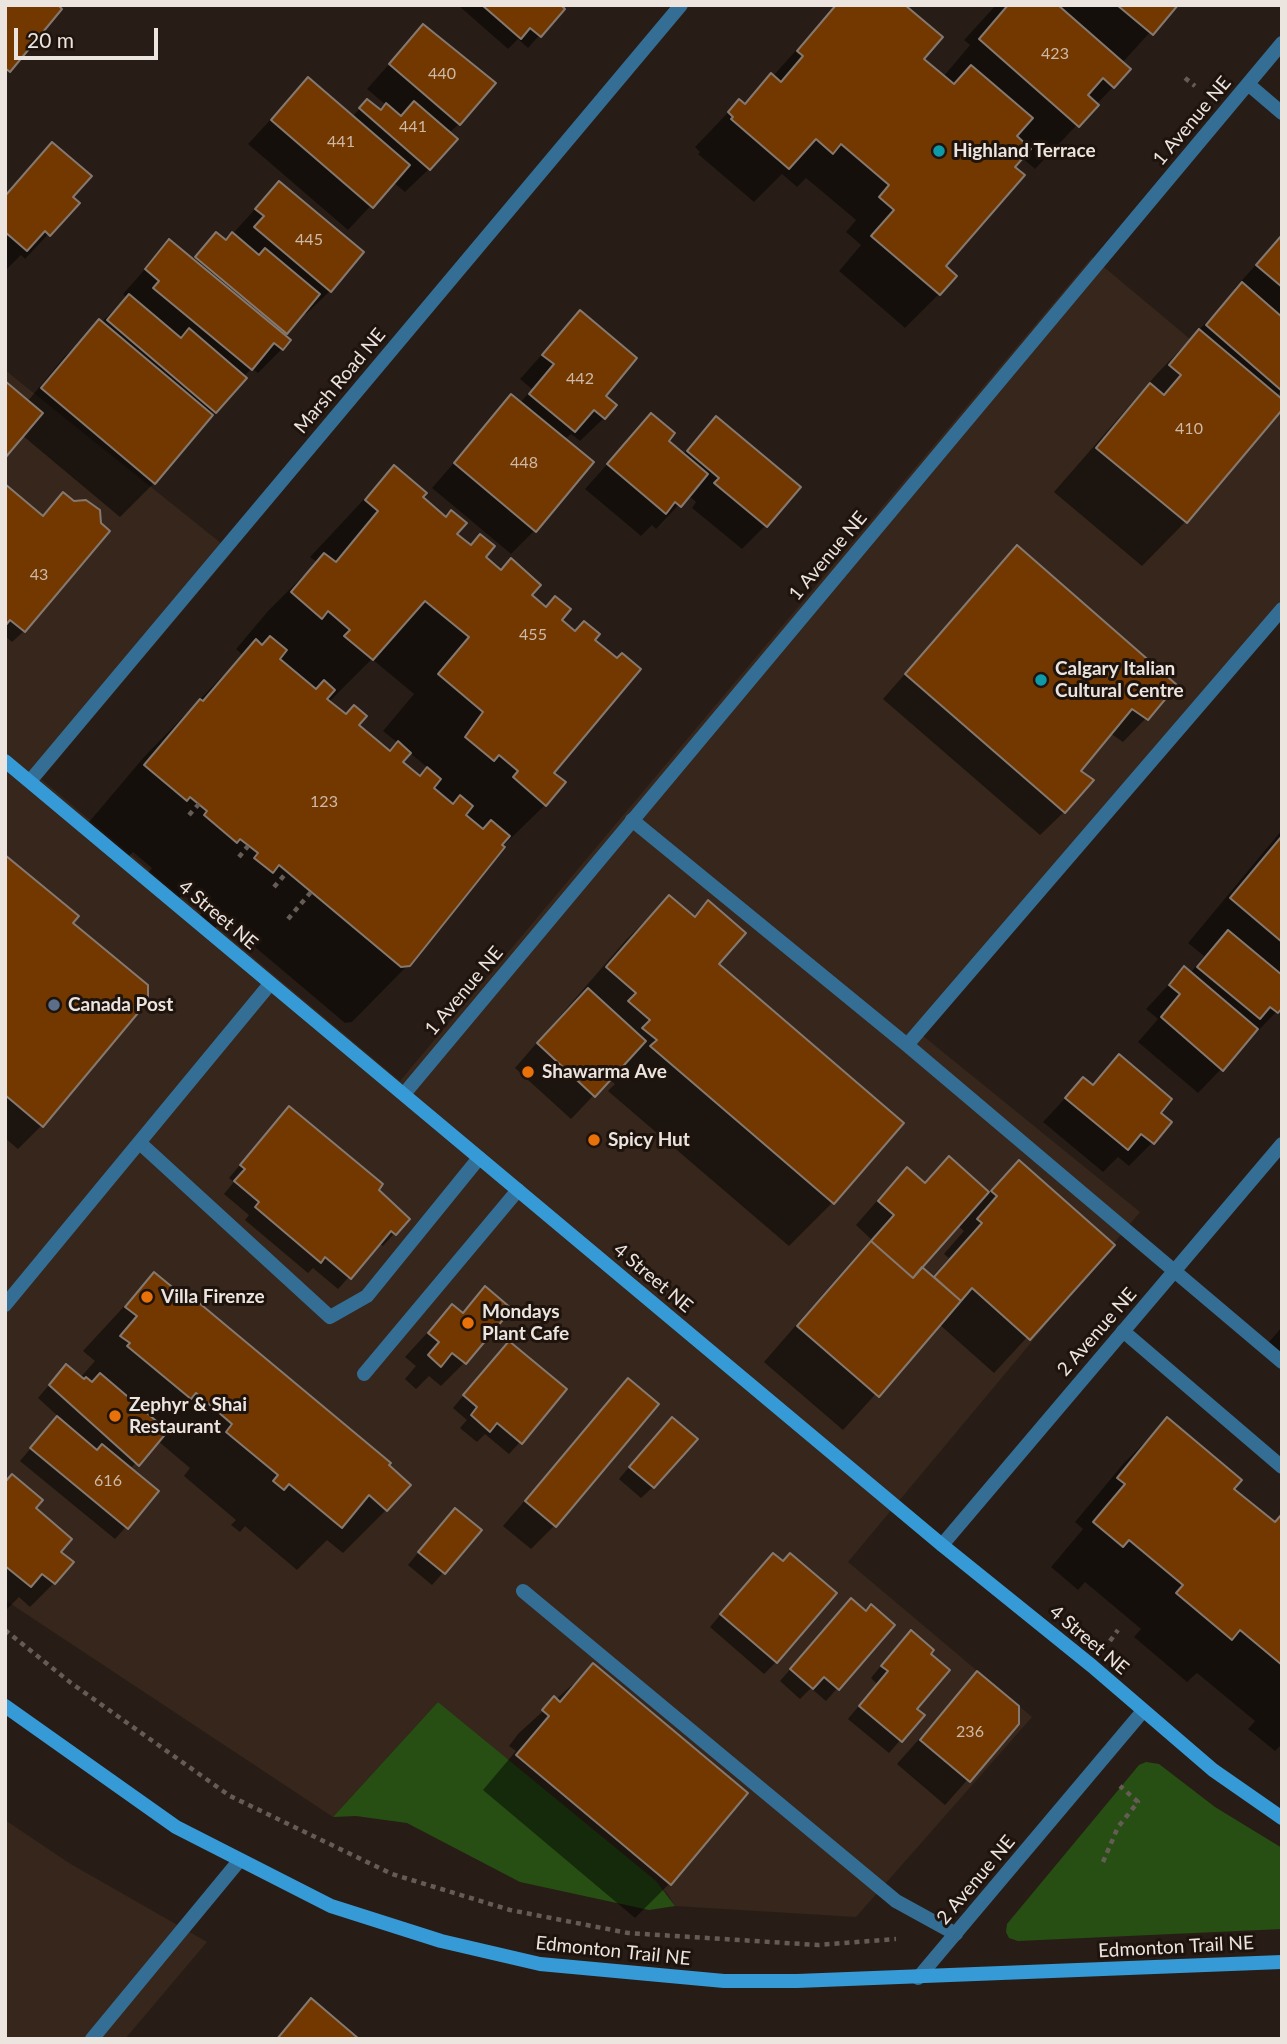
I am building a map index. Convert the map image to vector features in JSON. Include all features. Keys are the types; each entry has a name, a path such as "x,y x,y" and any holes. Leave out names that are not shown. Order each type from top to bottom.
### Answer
{"main road":[{"name":"4 Street NE","path":"5,761 1213,1770 1282,1818"},
{"name":"Edmonton Trail NE","path":"5,1706 176,1827 331,1906 441,1941 540,1964 724,1981 918,1978 1282,1962"}],"street":[{"name":"Marsh Road NE","path":"30,781 681,5"},
{"name":"1 Avenue NE","path":"404,1094 1282,43"},
{"path":"1248,84 1282,113"},
{"path":"907,1045 1282,609"},
{"path":"632,820 907,1045 1282,1362"},
{"path":"5,1306 270,984"},
{"path":"141,1144 330,1317 367,1296 479,1158"},
{"name":"2 Avenue NE","path":"942,1545 1282,1144"},
{"path":"364,1374 518,1190"},
{"path":"1124,1331 1282,1467"},
{"path":"523,1591 896,1901 956,1934"},
{"name":"2 Avenue NE","path":"918,1978 1143,1711"},
{"path":"92,2039 239,1861"}],"path":[{"path":"1185,78 1195,86"},
{"path":"189,815 199,804"},
{"path":"239,857 248,846"},
{"path":"274,887 287,872"},
{"path":"288,919 311,892"},
{"path":"5,1630 71,1683 230,1796 392,1874 510,1910 628,1933 818,1945 890,1940"},
{"path":"1103,1861 1118,1827 1138,1802 1119,1785"}],"shaded area":[{"path":"1092,257 1282,416 1282,615 922,1035 1140,1212 848,1562 1032,1717 856,1917 675,1906 667,1893 438,1702 333,1817 5,1600 5,370 232,552 41,779 400,1081"},
{"path":"5,1820 69,1863 207,1942 125,2039 5,2039"}],"green space":[{"path":"438,1702 656,1881 675,1906 649,1910 520,1882 407,1823 356,1816 333,1817"},
{"path":"1146,1762 1159,1764 1215,1807 1282,1848 1282,1929 1018,1941 1009,1938 1006,1932 1007,1924 1139,1765"}],"building":[{"path":"5,5 58,5 62,9 10,72 5,68"},
{"path":"482,5 561,5 565,9 541,37 530,28 521,39"},
{"name":"Highland Terrace","path":"836,5 905,5 943,37 924,59 954,84 971,65 1033,118 1017,136 1031,149 1015,167 1025,175 946,266 957,276 940,295 871,236 894,210 879,197 889,185 841,144 833,154 816,139 789,169 731,119 733,117 728,112 739,99 745,104 771,73 781,82 803,56 797,51"},
{"path":"1008,5 1058,5 1131,69 1114,88 1103,78 1088,95 1099,105 1079,127 979,39"},
{"path":"1117,5 1178,5 1153,35"},
{"path":"423,24 496,83 460,125 389,64"},
{"path":"308,77 410,165 373,208 271,120"},
{"path":"367,99 381,110 386,103 401,116 414,101 458,139 430,170 359,108"},
{"path":"52,142 92,176 73,197 80,203 50,236 45,231 27,251 5,232 5,196"},
{"path":"279,181 364,252 331,292 254,227 264,216 255,209"},
{"path":"216,232 226,240 232,232 259,255 265,248 320,294 287,334 195,257"},
{"path":"1282,235 1282,287 1256,265"},
{"path":"169,239 291,340 283,350 274,343 252,370 153,288 159,281 145,269"},
{"path":"1242,282 1282,317 1282,391 1206,325"},
{"path":"129,294 181,338 189,328 247,378 216,413 107,320"},
{"path":"580,310 637,358 606,396 617,405 605,419 594,410 575,432 529,394 554,364 542,355"},
{"path":"99,319 213,415 155,484 41,388"},
{"path":"1199,329 1282,399 1282,410 1187,523 1096,448 1150,383 1164,395 1181,375 1169,365"},
{"path":"5,381 43,413 5,458"},
{"path":"511,394 594,462 536,532 454,463"},
{"path":"651,413 675,433 669,441 708,474 681,507 675,502 666,514 607,464"},
{"path":"716,416 801,487 767,527 714,483 719,478 687,451"},
{"path":"394,465 427,493 423,497 446,517 451,510 467,523 457,534 471,545 480,534 495,546 486,557 501,570 511,558 541,585 532,595 546,607 555,596 571,609 562,620 575,631 584,621 600,634 595,640 617,658 622,653 641,669 554,773 566,782 546,806 513,777 518,771 499,755 494,761 465,737 483,712 438,674 469,637 425,601 373,660 344,636 350,630 328,611 322,619 291,592 324,553 336,562 378,511 365,500"},
{"path":"5,484 43,516 63,492 74,501 86,500 100,510 101,523 110,531 25,632 10,620 5,626"},
{"name":"Calgary Italian Cultural Centre","path":"1017,545 1177,685 1148,720 1132,709 1081,771 1094,780 1065,813 905,674"},
{"path":"270,636 287,650 280,659 316,689 324,680 335,690 327,699 346,714 354,705 367,716 359,725 390,751 398,741 411,753 403,762 420,776 427,767 441,779 434,788 453,804 460,795 473,806 466,815 483,829 491,820 510,836 502,845 505,847 410,966 401,967 279,865 273,873 254,858 258,853 240,839 237,843 204,815 207,811 190,797 187,801 144,765 256,639 262,645"},
{"path":"1282,836 1282,942 1230,898"},
{"path":"5,855 79,916 73,923 148,985 148,1001 43,1127 5,1095"},
{"path":"669,895 695,917 708,900 746,933 719,964 904,1123 834,1204 650,1046 657,1040 642,1028 650,1020 628,1001 636,993 606,967"},
{"path":"1228,930 1282,975 1282,1008 1278,1013 1270,1007 1260,1019 1197,967"},
{"path":"1184,966 1258,1029 1223,1071 1161,1017 1180,994 1169,985"},
{"path":"588,988 646,1041 595,1097 537,1043"},
{"path":"1119,1054 1172,1099 1161,1113 1172,1122 1154,1144 1141,1134 1128,1150 1065,1098 1083,1077 1093,1085"},
{"path":"289,1106 383,1184 379,1190 410,1219 396,1235 391,1231 351,1279 325,1257 321,1263 255,1207 259,1202 234,1181 245,1169 240,1165"},
{"path":"949,1156 989,1192 913,1278 871,1241 894,1215 878,1201 907,1167 925,1183"},
{"path":"1019,1160 1115,1245 1030,1340 972,1288 961,1301 934,1277 982,1223 977,1219 997,1196 991,1191"},
{"path":"871,1241 913,1278 922,1267 961,1301 879,1397 797,1326"},
{"path":"154,1272 177,1291 180,1287 391,1463 389,1465 411,1485 387,1511 369,1495 342,1528 289,1484 284,1490 273,1481 278,1475 226,1432 232,1424 196,1393 191,1399 127,1346 130,1343 120,1336 137,1316 125,1307"},
{"name":"Mondays Plant Cafe","path":"485,1286 512,1309 466,1364 452,1353 441,1367 428,1355 439,1342 428,1333 452,1304 463,1313"},
{"path":"509,1341 567,1389 522,1444 497,1423 490,1432 471,1415 477,1407 463,1395"},
{"name":"Zephyr & Shai Restaurant","path":"66,1364 92,1382 100,1373 168,1431 139,1466 49,1385"},
{"path":"628,1378 659,1404 556,1527 525,1501"},
{"path":"57,1416 97,1450 102,1444 159,1491 128,1529 30,1448"},
{"path":"672,1417 698,1439 654,1488 629,1467"},
{"path":"1167,1417 1242,1480 1234,1489 1275,1522 1282,1514 1282,1665 1240,1630 1232,1640 1176,1593 1183,1585 1129,1540 1123,1547 1093,1522 1125,1484 1117,1478"},
{"path":"12,1474 43,1500 36,1508 72,1539 61,1552 74,1562 55,1584 42,1574 31,1587 5,1566 5,1482"},
{"path":"455,1508 482,1530 445,1574 418,1552"},
{"path":"773,1553 783,1561 790,1553 837,1593 777,1663 720,1614"},
{"path":"851,1598 866,1611 871,1604 895,1625 839,1690 824,1677 813,1689 790,1669"},
{"path":"911,1630 934,1650 931,1654 950,1670 917,1709 925,1715 902,1742 859,1706 888,1671 881,1666"},
{"path":"593,1663 748,1793 671,1885 516,1755 549,1716 542,1710 554,1696 560,1702"},
{"path":"977,1671 1019,1706 1019,1724 970,1782 920,1740"},
{"path":"311,1998 359,2039 277,2039"}],"place":[{"name":"Highland Terrace","path":"939,151"},
{"name":"Calgary Italian Cultural Centre","path":"1041,680"},
{"name":"Canada Post","path":"54,1005"},
{"name":"Shawarma Ave","path":"528,1072"},
{"name":"Spicy Hut","path":"594,1140"},
{"name":"Villa Firenze","path":"147,1297"},
{"name":"Mondays Plant Cafe","path":"468,1323"},
{"name":"Zephyr & Shai Restaurant","path":"115,1416"}]}
